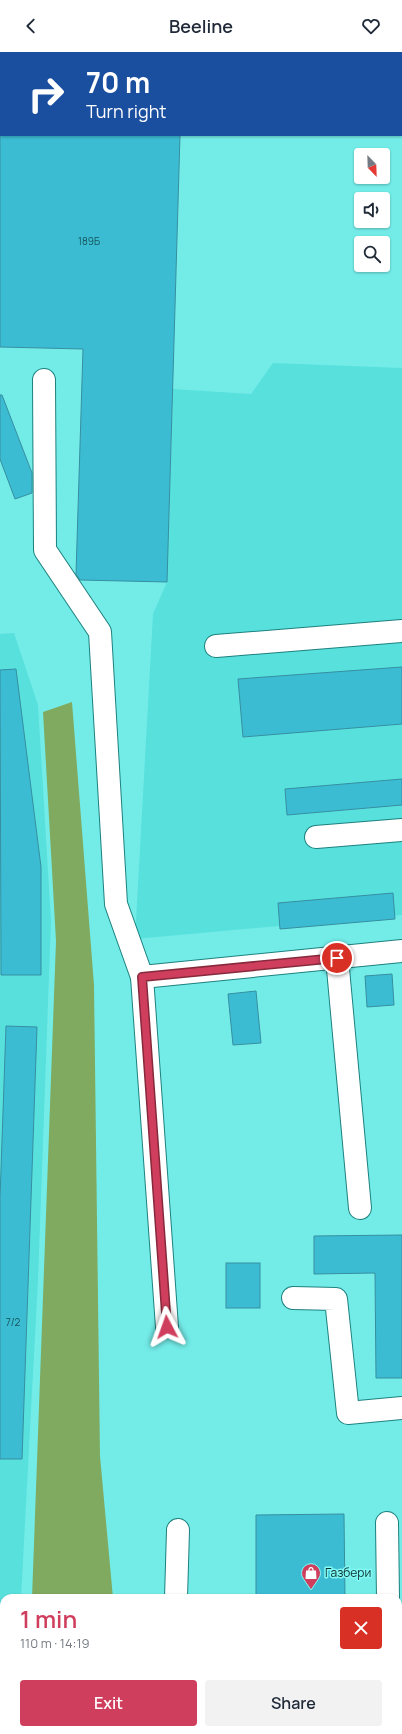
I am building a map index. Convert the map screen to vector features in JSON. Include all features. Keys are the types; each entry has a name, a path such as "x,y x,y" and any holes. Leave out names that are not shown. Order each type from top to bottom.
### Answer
{"lane":[{"path":"44,380 45,550 100,632 116,904 142,977 167,1327"},
{"path":"216,646 402,631"},
{"path":"316,837 402,830"},
{"path":"142,977 402,951"},
{"path":"337,958 360,1208"},
{"path":"293,1298 336,1299 348,1413 402,1408"},
{"path":"387,1523 388,1594"},
{"path":"176,1594 178,1530"}],"shaded area":[{"path":"273,363 402,368 402,915 135,939 153,614 167,582 173,389 251,394"},
{"path":"14,633 38,705 51,921 38,1280 21,1594 0,1594 0,634"}],"green space":[{"path":"72,702 94,985 100,1456 113,1594 32,1594 56,941 43,712"}],"building":[{"path":"0,136 180,136 167,582 80,580 76,574 83,349 0,347"},
{"path":"0,395 2,395 32,473 32,493 15,499 0,459"},
{"path":"402,667 402,724 243,737 238,679"},
{"path":"16,669 41,867 41,975 1,975 0,670"},
{"path":"402,779 402,805 287,815 285,789"},
{"path":"393,893 395,919 280,929 278,903"},
{"path":"392,974 394,1005 367,1007 365,976"},
{"path":"256,991 261,1043 233,1045 228,994"},
{"path":"6,1026 37,1027 22,1459 0,1459 0,1198"},
{"path":"402,1235 402,1378 376,1378 375,1273 314,1274 314,1236"},
{"path":"226,1263 260,1263 260,1308 226,1308"},
{"path":"344,1514 345,1594 256,1594 256,1515"}],"place":[{"name":"Газбери","path":"311,1590"}],"route":[{"path":"167,1327 142,977 337,958"}]}
